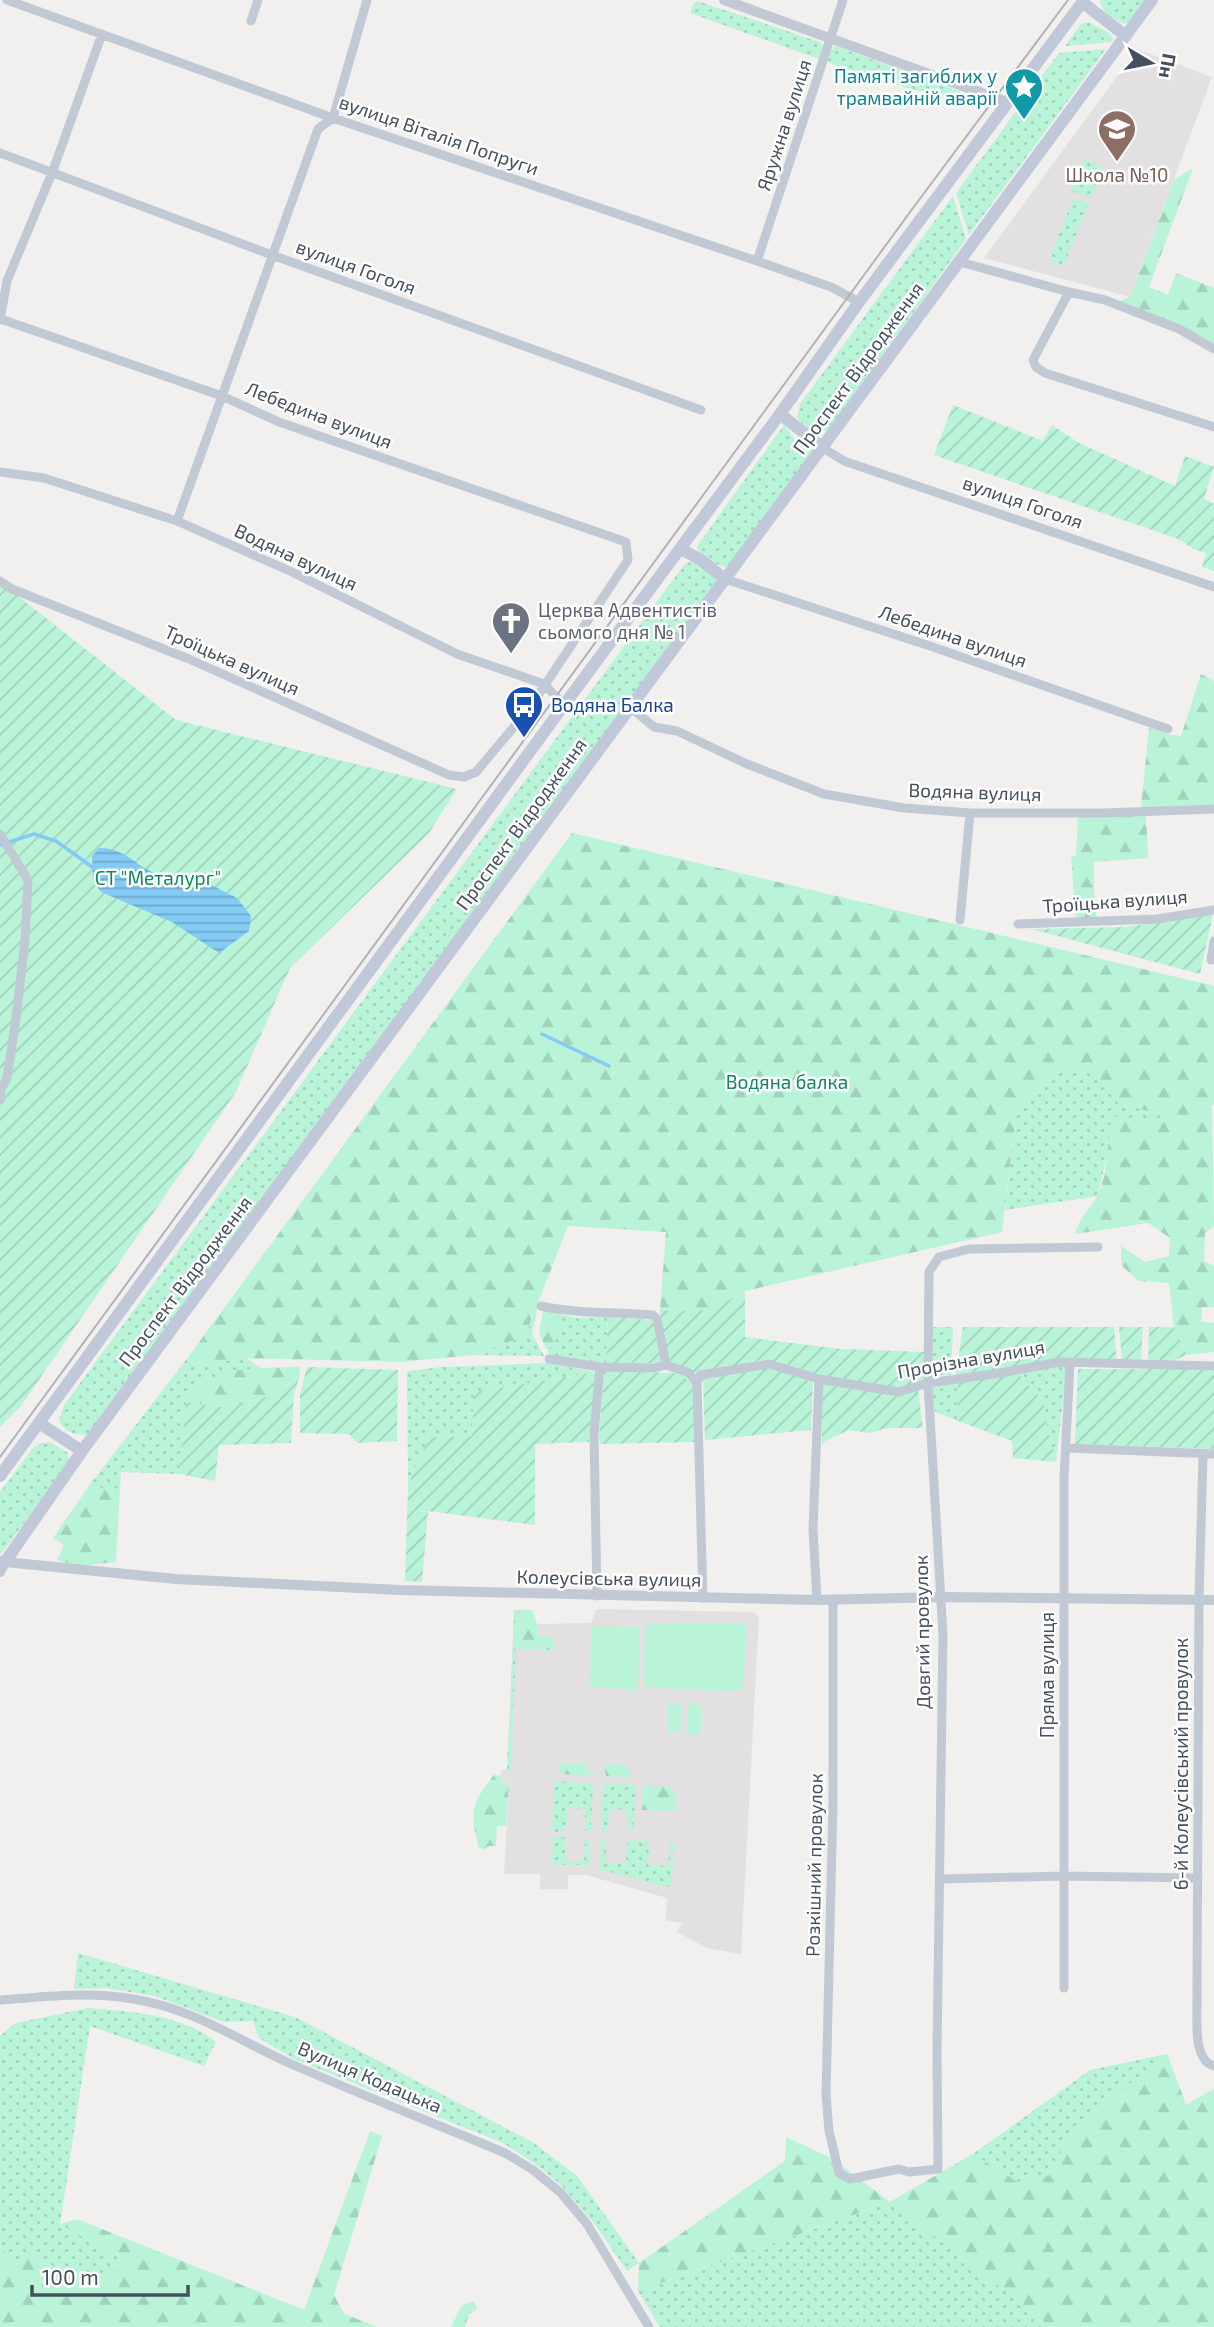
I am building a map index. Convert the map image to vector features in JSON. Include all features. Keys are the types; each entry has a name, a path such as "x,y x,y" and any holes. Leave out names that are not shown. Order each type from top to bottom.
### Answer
{"main road":[{"name":"Проспект Відродження","path":"2,1565 82,1451 1152,0"},
{"name":"Проспект Відродження","path":"0,1476 780,414 859,302 1083,1"},
{"path":"1083,1 1126,36"},
{"path":"780,414 823,448"},
{"path":"681,549 701,560 725,579"},
{"path":"39,1423 82,1451"}],"street":[{"name":"вулиця Віталія Попруги","path":"7,0 20,2 332,118 831,287 859,302"},
{"path":"251,21 258,0"},
{"path":"177,521 318,129 332,118 367,0"},
{"path":"724,0 1007,102"},
{"name":"Яружна вулиця","path":"757,261 843,0"},
{"path":"0,320 3,280 51,173 102,34"},
{"name":"вулиця Гоголя","path":"0,153 272,255 701,410"},
{"path":"960,262 1105,300 1179,329 1214,349"},
{"path":"1069,292 1033,360 1036,367 1045,373 1214,427"},
{"name":"Лебедина вулиця","path":"0,320 222,396 279,422 626,542 628,560 544,684"},
{"name":"вулиця Гоголя","path":"823,448 844,461 1214,587"},
{"name":"Водяна вулиця","path":"0,471 44,478 177,521 292,572 457,654 544,684 564,705"},
{"name":"Лебедина вулиця","path":"725,579 933,647 1168,729"},
{"name":"Троїцька вулиця","path":"0,581 12,589 189,659 449,775 464,777 476,772 529,709 544,684"},
{"name":"Водяна вулиця","path":"630,707 654,727 677,731 747,764 824,794 904,808 971,813 1104,813 1214,809"},
{"path":"960,920 971,813"},
{"path":"0,834 28,880 25,941 15,1026 7,1078 1,1089 0,1100"},
{"name":"Троїцька вулиця","path":"1018,924 1157,919 1214,910"},
{"path":"1211,960 1214,941"},
{"name":"Довгий провулок","path":"938,2169 937,2051 943,1635 928,1382 929,1272 939,1257 969,1249 1098,1247"},
{"path":"541,1306 589,1313 610,1311 653,1315 657,1319 666,1366"},
{"path":"549,1359 600,1367 666,1366 689,1373 697,1383 704,1598"},
{"name":"Прорізна вулиця","path":"697,1383 699,1375 769,1364 819,1379 899,1392 928,1382 1001,1373 1059,1362 1214,1366"},
{"name":"Пряма вулиця","path":"1064,1988 1064,1478 1070,1364"},
{"path":"597,1595 594,1434 600,1367"},
{"path":"817,1600 813,1529 819,1379"},
{"path":"1067,1448 1214,1454"},
{"name":"6-й Колеусівський провулок","path":"1203,1454 1199,1599 1199,2052 1206,2063 1214,2066"},
{"name":"Колеусівська вулиця","path":"2,1565 392,1590 817,1600 941,1597 1214,1600"},
{"name":"Розкішний провулок","path":"833,1599 834,1802 826,2094 828,2131 839,2173 850,2179 899,2169 909,2172 938,2169"},
{"path":"940,1879 1064,1876 1198,1878"},
{"name":"Вулиця Кодацька","path":"0,2000 76,1994 106,1995 175,2009 194,2015 288,2062 505,2153 533,2170 561,2193 587,2224 649,2327"}],"shaded area":[{"name":"Школа №10","path":"1137,49 1212,77 1130,297 984,258"},
{"path":"596,1609 753,1612 759,1617 741,1954 707,1948 677,1932 682,1923 666,1920 667,1898 586,1875 568,1875 568,1889 540,1889 540,1874 504,1874 509,1784 500,1783 501,1770 507,1770 514,1610 532,1610 537,1624 591,1623"}],"green space":[{"path":"1100,0 1146,0 1125,24 1109,15"},
{"path":"697,1 820,42 824,48 819,59 690,13"},
{"path":"1088,22 1108,32 1112,42 1065,46 1081,24"},
{"path":"836,46 967,94 965,97 913,90 832,64 828,59"},
{"path":"1106,49 969,235 956,193 1059,53"},
{"path":"1084,159 1102,167 1090,198 1071,191"},
{"path":"1193,168 1149,287 1168,295 1176,273 1214,288 1214,345 1117,302 1130,297 1174,180"},
{"path":"953,196 966,239 831,428 816,431 808,428 797,417 800,404"},
{"path":"1073,199 1089,203 1064,265 1049,260"},
{"path":"953,405 1043,441 1052,425 1079,443 1175,486 1185,456 1214,467 1204,499 1214,504 1214,571 1202,567 1206,553 1178,539 934,455"},
{"path":"784,425 798,444 814,450 731,564 726,567 709,561 697,548 700,542"},
{"path":"689,562 716,576 717,582 90,1434 81,1435 68,1431 59,1421 64,1405 684,565"},
{"name":"СТ \"Металург\"","path":"0,582 176,720 457,789 429,833 290,968 236,1092 21,1406 0,1427"},
{"path":"1201,674 1214,681 1214,806 1141,808 1149,727 1181,736"},
{"path":"1146,815 1148,858 1094,862 1097,919 1076,920 1071,856 1076,856 1078,816"},
{"name":"Водяна балка","path":"572,833 1214,986 1214,1226 1205,1233 1204,1261 1214,1266 1214,1307 1202,1307 1201,1322 1214,1323 1214,1352 1187,1355 1174,1327 1169,1283 1139,1281 1121,1265 1121,1246 1145,1262 1169,1256 1170,1238 1148,1223 1075,1234 1079,1223 1097,1197 1103,1180 1111,1116 1175,1122 1118,1103 1103,1082 1080,1068 1059,1072 1017,1106 1002,1232 745,1291 712,1310 660,1311 666,1232 568,1226 525,1336 474,1355 401,1362 246,1358 192,1366 189,1356"},
{"path":"1213,914 1200,974 1031,929 1125,927"},
{"path":"1081,1068 1103,1082 1118,1103 1178,1123 1106,1159 1098,1196 1005,1210 1017,1106 1059,1072"},
{"path":"745,1291 745,1337 841,1349 925,1352 924,1380 898,1389 827,1377 768,1359 696,1373 669,1362 660,1311 712,1310"},
{"path":"539,1301 532,1333 544,1356 474,1355 525,1336"},
{"path":"543,1310 563,1315 554,1344 547,1350 539,1334"},
{"path":"563,1315 578,1318 608,1317 606,1363 550,1356 547,1350 554,1344"},
{"path":"608,1317 653,1320 661,1363 606,1363"},
{"path":"933,1327 953,1327 951,1375 931,1375"},
{"path":"963,1327 1114,1327 1117,1362 956,1375"},
{"path":"1119,1327 1143,1327 1141,1362 1122,1361"},
{"path":"1149,1327 1174,1327 1187,1355 1170,1362 1148,1362"},
{"path":"189,1356 192,1365 246,1358 261,1368 223,1374 186,1402 179,1474 121,1472 120,1489 88,1487"},
{"path":"548,1363 596,1372 474,1392 472,1436 429,1437 408,1485 407,1371"},
{"path":"1057,1365 1067,1366 1056,1462 1044,1402 1017,1373"},
{"path":"300,1367 299,1378 267,1397 221,1407 186,1402 200,1384 223,1374 248,1369"},
{"path":"307,1367 398,1370 397,1441 358,1443 349,1434 300,1433 300,1394"},
{"path":"770,1368 813,1382 811,1430 705,1440 703,1378"},
{"path":"1078,1369 1214,1369 1214,1449 1075,1444"},
{"path":"604,1371 674,1373 684,1376 694,1386 694,1442 600,1444"},
{"path":"596,1372 589,1442 535,1444 535,1525 428,1511 422,1582 405,1581 408,1485 429,1437 472,1436 474,1392"},
{"path":"1017,1373 1044,1402 1056,1462 1013,1458 1012,1441 958,1421 958,1383"},
{"path":"299,1378 294,1394 291,1443 219,1445 215,1481 179,1474 186,1402 221,1407 267,1397"},
{"path":"822,1382 857,1389 918,1389 923,1428 886,1428 870,1433 849,1430 825,1441 822,1446"},
{"path":"958,1383 958,1421 935,1412 932,1385"},
{"path":"49,1442 67,1452 68,1465 0,1555 0,1492 33,1448 40,1443"},
{"path":"88,1487 120,1489 116,1562 79,1566 57,1560 64,1545 53,1538"},
{"path":"514,1610 532,1610 537,1624 537,1635 554,1638 554,1650 513,1649"},
{"path":"652,1623 744,1624 747,1631 743,1688 737,1691 647,1688 644,1684 645,1628"},
{"path":"592,1626 640,1627 638,1691 589,1686"},
{"path":"513,1649 516,1649 511,1771 507,1771"},
{"path":"668,1704 682,1704 680,1732 667,1732"},
{"path":"688,1704 702,1705 700,1735 686,1734"},
{"path":"557,1763 588,1764 587,1772 595,1772 589,1776 562,1774"},
{"path":"604,1764 628,1765 632,1778 606,1776"},
{"path":"494,1775 501,1776 501,1783 509,1784 506,1826 497,1826 496,1846 484,1849 479,1848 476,1836 474,1809"},
{"path":"554,1781 593,1784 591,1831 585,1831 585,1809 568,1808 566,1831 552,1832"},
{"path":"607,1783 636,1785 633,1830 627,1829 628,1810 609,1809 608,1834 601,1833 603,1786"},
{"path":"643,1785 669,1787 677,1797 676,1811 642,1810"},
{"path":"553,1835 565,1838 565,1861 584,1861 585,1839 590,1839 589,1865 552,1865"},
{"path":"601,1839 606,1839 606,1863 626,1864 627,1840 649,1841 648,1865 668,1866 670,1842 675,1843 671,1885 666,1887 603,1870 600,1868"},
{"path":"78,1953 295,2017 534,2143 577,2176 639,2263 627,2271 594,2223 561,2185 503,2143 294,2059 259,2038 253,2021 224,2022 155,1996 106,1988 74,1989"},
{"path":"88,2008 138,2013 172,2020 203,2033 216,2042 204,2066 90,2026 60,2224 118,2257 115,2272 99,2282 75,2284 60,2270 15,2263 0,2247 0,2036 16,2023"},
{"path":"1167,2054 1186,2105 1214,2089 1214,2327 660,2327 638,2291 890,2202 973,2154 1090,2070"},
{"path":"1167,2054 1186,2105 1214,2089 1214,2327 1051,2327 890,2202 973,2154 1018,2182 1051,2175 1069,2132"},
{"path":"370,2131 382,2136 334,2295 344,2314 378,2327 0,2327 0,2247 15,2263 32,2253 60,2270 75,2284 99,2282 115,2272 117,2257 60,2224 77,2219 304,2310"},
{"path":"786,2137 833,2159 890,2202 638,2291 639,2263 785,2161"},
{"path":"474,2301 477,2309 469,2314 465,2327 451,2327 462,2305"}],"water":[{"path":"99,848 119,852 159,874 170,876 185,872 237,898 251,916 249,931 219,953 172,922 101,892 93,881 92,856"}],"waterway":[{"path":"0,845 34,834 56,841 95,869"},
{"path":"542,1034 609,1066"}],"tram line":[{"path":"0,1457 1068,0"}],"place":[{"name":"Памяті загиблих у трамвайній аварії","path":"1024,121"},
{"name":"Школа №10","path":"1117,163"},
{"name":"Церква Адвентистів сьомого дня № 1","path":"511,655"},
{"name":"Водяна Балка","path":"524,739"}]}
